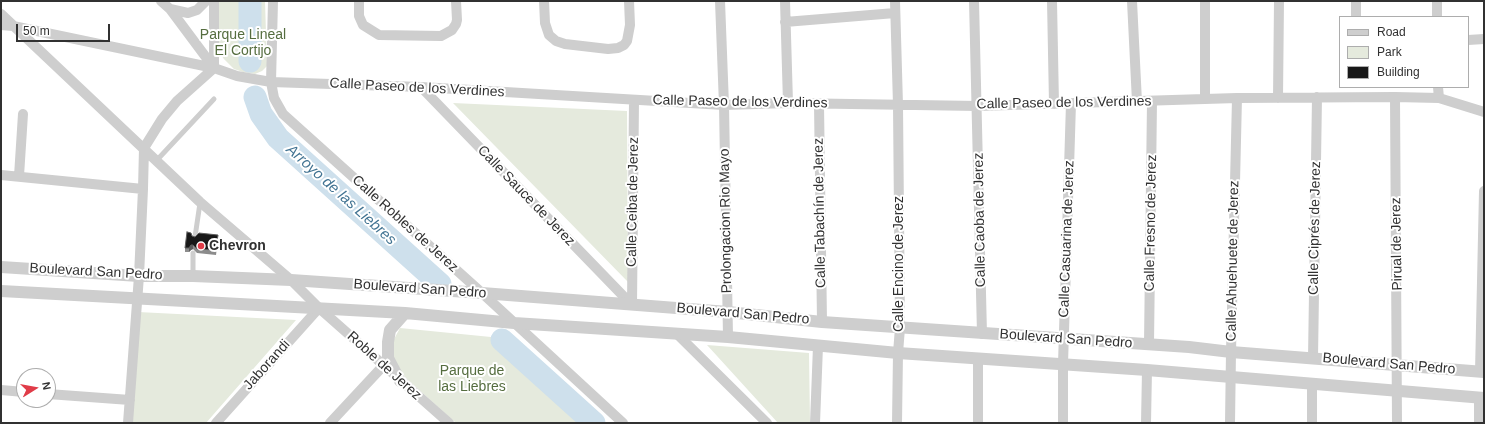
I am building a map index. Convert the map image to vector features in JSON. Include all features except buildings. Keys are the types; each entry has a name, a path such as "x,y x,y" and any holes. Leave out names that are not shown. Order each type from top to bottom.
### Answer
{"street":[{"path":"161,1 170,9 214,68"},
{"path":"170,9 188,13 198,10 206,1"},
{"path":"128,423 139,276 144,189 144,148 150,136 177,101 214,68 214,1"},
{"name":"Calle Robles de Jerez","path":"273,1 271,82 274,98 283,114 623,423"},
{"path":"359,1 359,16 364,25 379,35 441,36 452,30 456,24 456,1"},
{"path":"544,1 545,24 549,35 556,41 565,44 608,49 618,48 624,45 627,41 630,25 629,1"},
{"name":"Prolongacion Rio Mayo","path":"720,1 724,105 728,337"},
{"path":"785,1 788,103"},
{"name":"Calle Encino de Jerez","path":"895,1 898,105 900,328 897,423"},
{"name":"Calle Caoba de Jerez","path":"974,1 978,106 982,334"},
{"path":"1052,1 1054,104"},
{"path":"1132,1 1137,102"},
{"path":"1205,1 1205,99"},
{"path":"1278,98 1279,1"},
{"path":"1356,1 1356,16"},
{"path":"1437,1 1437,16"},
{"path":"785,22 895,13"},
{"name":"Roble de Jerez","path":"1,14 200,202 291,280 319,308 448,423"},
{"name":"Calle Paseo de los Verdines","path":"1,25 13,26 214,68 237,76 271,82 421,87 724,105 788,103 978,106 1237,98 1439,98 1484,112"},
{"path":"1469,40 1484,39"},
{"name":"Calle Sauce de Jerez","path":"421,87 632,305"},
{"path":"1438,88 1439,98"},
{"name":"Calle Ciprés de Jerez","path":"1313,358 1317,97"},
{"name":"Pirual de Jerez","path":"1395,97 1398,423"},
{"name":"Calle Ahuehuete de Jerez","path":"1230,423 1230,352 1237,98"},
{"name":"Calle Ceiba de Jerez","path":"632,305 634,100"},
{"name":"Calle Fresno de Jerez","path":"1149,344 1152,101"},
{"name":"Calle Casuarina de Jerez","path":"1063,423 1062,364 1071,103"},
{"name":"Calle Tabachín de Jerez","path":"819,104 822,322"},
{"path":"19,176 23,114"},
{"path":"1,175 144,189"},
{"path":"1482,372 1484,191"},
{"name":"Boulevard San Pedro","path":"1,267 139,276 193,276 291,280 478,292 728,312 822,322 982,334 1149,344 1482,372"},
{"name":"Boulevard San Pedro","path":"1,291 405,313 514,323 728,337 898,354 1147,370 1482,397"},
{"name":"Jaborandi","path":"216,423 319,308"},
{"path":"400,380 388,358 388,342 390,330 405,313"},
{"path":"677,334 768,423"},
{"path":"815,423 818,346"},
{"path":"978,359 978,423"},
{"path":"330,423 384,365"},
{"path":"1146,423 1147,370"},
{"path":"1312,384 1312,423"},
{"path":"1,390 16,391"},
{"path":"56,395 130,400"},
{"path":"1479,423 1482,397"}],"lane":[{"path":"156,160 214,99"},
{"path":"195,237 200,202"},
{"path":"193,253 193,276"}],"green space":[{"name":"Parque Lineal El Cortijo","path":"219,1 265,1 267,66 262,71 255,74 234,69 223,58 219,45"},
{"path":"453,103 627,111 628,282"},
{"path":"138,312 296,320 206,423 129,423"},
{"name":"Parque de las Liebres","path":"400,328 491,337 586,423 456,423 406,378 392,359 393,341"},
{"path":"707,345 809,353 810,423 778,423"}],"waterway":[{"name":"Arroyo de las Liebres","path":"250,1 250,61"},
{"name":"Arroyo de las Liebres","path":"255,97 261,114 278,138 440,284"},
{"name":"Arroyo de las Liebres","path":"502,340 594,423"}],"place":[{"name":"Chevron","path":"201,246"}]}
